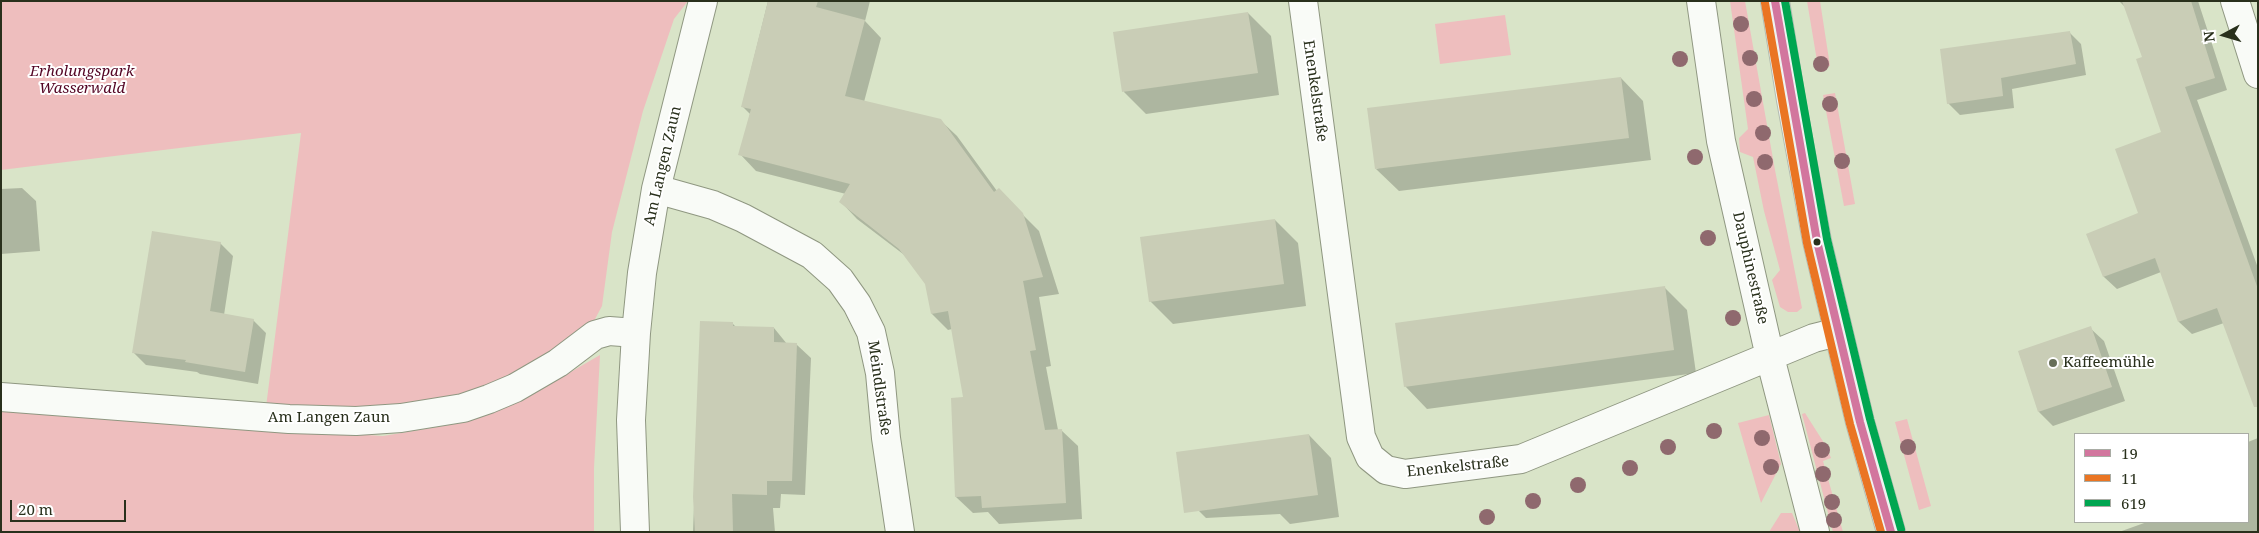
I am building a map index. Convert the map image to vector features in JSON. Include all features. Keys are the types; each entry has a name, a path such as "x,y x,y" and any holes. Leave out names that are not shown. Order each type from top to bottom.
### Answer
{"main road":[{"path":"1775,1 1817,242 1860,422 1891,532"}],"street":[{"name":"Am Langen Zaun","path":"635,532 631,420 636,333 642,273 656,189 703,1"},
{"name":"Enenkelstraße","path":"1303,1 1361,437 1370,457 1386,470 1405,474 1522,459 1814,338 1838,332"},
{"name":"Dauphinestraße","path":"1701,1 1721,141 1770,357 1815,532"},
{"path":"2235,1 2258,74"},
{"name":"Meindlstraße","path":"656,189 713,205 743,218 812,255 840,280 857,304 871,332 880,373 886,438 900,532"},
{"name":"Am Langen Zaun","path":"1,397 280,419 356,421 402,418 463,408 489,399 515,388 558,362 595,336 608,331 636,333"}],"green space":[{"name":"Erholungspark Wasserwald","path":"1,1 688,1 674,19 643,111 612,232 602,306 594,321 575,339 481,393 369,409 266,407 301,133 1,170"},
{"path":"1730,1 1745,1 1802,308 1797,312 1788,312 1780,307 1772,280 1780,270 1764,211 1753,157 1740,152 1739,138 1748,129"},
{"path":"1807,1 1820,1 1830,66 1818,67"},
{"path":"1505,15 1511,55 1440,64 1435,24"},
{"path":"1835,93 1855,204 1844,206 1823,95"},
{"path":"600,355 594,468 594,532 1,532 1,410 64,416 383,436 467,422 557,380"},
{"path":"1805,413 1826,446 1831,458 1823,461 1843,532 1833,532 1802,414"},
{"path":"1769,415 1781,464 1761,503 1738,423"},
{"path":"1907,419 1931,506 1919,510 1895,422"},
{"path":"1781,513 1792,513 1800,532 1769,532"}],"building":[{"path":"768,1 818,1 816,7 865,20 845,96 941,119 994,192 999,188 1023,213 1043,277 1023,281 1036,350 1030,351 1045,430 1062,429 1066,503 982,508 981,496 955,497 951,398 963,397 948,311 931,314 925,284 899,249 839,202 850,184 738,155 751,109 741,107"},
{"path":"2122,1 2191,1 2215,78 2185,87 2258,289 2258,407 2254,407 2217,308 2178,322 2155,258 2103,277 2086,234 2138,213 2115,149 2161,132 2136,59 2142,57"},
{"path":"1248,12 1258,73 1122,92 1113,32"},
{"path":"2070,31 2076,64 2001,78 2003,96 1947,104 1940,49"},
{"path":"1621,77 1629,138 1375,169 1367,108"},
{"path":"1275,219 1284,284 1149,302 1140,237"},
{"path":"152,231 221,242 210,311 254,319 245,372 185,362 186,360 132,353"},
{"path":"1665,286 1674,350 1404,387 1395,323"},
{"path":"700,321 733,322 733,326 774,327 774,342 797,343 792,481 767,481 767,495 732,494 733,532 695,532 693,497"},
{"path":"2091,326 2112,387 2038,412 2018,351"},
{"path":"1309,434 1318,495 1184,513 1176,452"}],"transit line":[{"name":"19","path":"1775,1 1817,241 1860,422 1891,532"},
{"name":"619","path":"1785,1 1827,239 1870,419 1901,529"},
{"name":"11","path":"1765,3 1807,243 1850,424 1881,532"}],"place":[{"name":"Kaffeemühle","path":"2053,363"}]}
